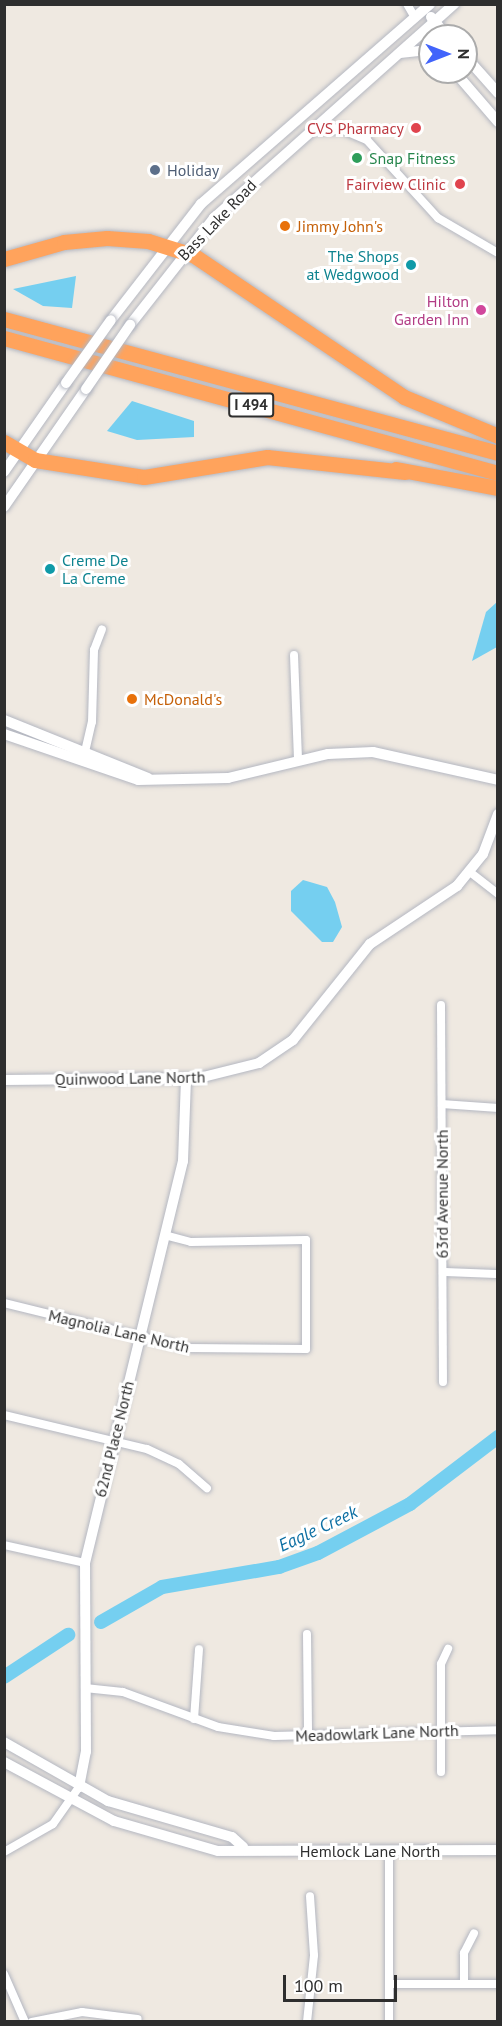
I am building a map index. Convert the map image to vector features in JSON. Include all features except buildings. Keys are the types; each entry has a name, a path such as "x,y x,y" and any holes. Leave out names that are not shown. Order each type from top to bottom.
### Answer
{"highway":[{"path":"4,248 45,237 64,242"},
{"path":"4,259 64,242 128,239 184,252 404,397 498,436"},
{"name":"I 494","path":"4,320 498,453"},
{"name":"I 494","path":"4,338 498,473"},
{"path":"4,442 17,452 35,460 124,473 262,448 498,488"}],"main road":[{"name":"Bass Lake Road","path":"433,24 454,4"},
{"name":"Bass Lake Road","path":"4,472 164,247 224,183 426,6"},
{"path":"426,6 437,24"},
{"path":"415,18 420,24"},
{"name":"Bass Lake Road","path":"4,507 130,325 184,252 311,130 396,54 418,40"},
{"path":"396,54 418,51"},
{"path":"478,70 498,93"},
{"path":"465,84 498,122"},
{"path":"311,130 343,129 366,139"},
{"path":"4,720 148,778"},
{"path":"4,734 81,764 138,780 148,778 217,780 298,761 350,752 396,754 498,780"},
{"name":"Quinwood Lane North","path":"4,1080 186,1079 240,1071 289,1043 370,944 443,897 470,872 498,813"},
{"name":"62nd Place North","path":"79,1787 86,1762 85,1563 183,1161 186,1079"},
{"name":"Hemlock Lane North","path":"4,1742 79,1787 162,1821 232,1837 243,1847"},
{"name":"Hemlock Lane North","path":"4,1762 71,1801 167,1839 230,1853 243,1847 388,1851 498,1850"}],"street":[{"path":"407,4 415,18"},
{"path":"366,139 438,218 498,253"},
{"path":"81,764 86,753 94,650 102,629"},
{"path":"294,655 298,761"},
{"path":"470,872 498,894"},
{"name":"63rd Avenue North","path":"441,1005 443,1382"},
{"path":"442,1104 498,1108"},
{"name":"Magnolia Lane North","path":"4,1303 187,1348 306,1349 306,1240 191,1242 165,1235"},
{"path":"442,1272 498,1274"},
{"path":"4,1415 163,1455 207,1488"},
{"path":"4,1545 85,1563"},
{"path":"307,1634 308,1736"},
{"path":"194,1719 199,1649"},
{"path":"441,1772 441,1664 448,1649"},
{"name":"Meadowlark Lane North","path":"84,1688 123,1692 194,1719 242,1732 308,1736 498,1730"},
{"name":"62nd Place North","path":"71,1801 79,1787"},
{"path":"4,1852 42,1833 71,1801"},
{"path":"388,1851 389,2022"},
{"path":"307,2022 314,1955 310,1896"},
{"path":"464,1984 464,1953 474,1933"},
{"path":"4,1974 25,2022"},
{"path":"389,1984 498,1984"},
{"path":"32,2022 82,2012 138,2019"}],"water":[{"path":"76,276 72,308 43,306 13,289"},
{"path":"132,401 194,421 194,437 137,440 107,431"},
{"path":"497,602 497,647 472,661 486,612"},
{"path":"303,880 327,887 335,902 342,927 333,942 322,942 291,911 291,891"}],"waterway":[{"name":"Eagle Creek","path":"101,1622 162,1587 279,1567 318,1553 410,1504 498,1437"},
{"name":"Eagle Creek","path":"4,1677 68,1635"}],"place":[{"name":"CVS Pharmacy","path":"416,128"},
{"name":"Snap Fitness","path":"357,158"},
{"name":"Holiday","path":"155,170"},
{"name":"Fairview Clinic","path":"460,184"},
{"name":"Jimmy John's","path":"285,226"},
{"name":"The Shops at Wedgwood","path":"411,265"},
{"name":"Hilton Garden Inn","path":"481,310"},
{"name":"Creme De La Creme","path":"50,569"},
{"name":"McDonald's","path":"132,699"}]}
